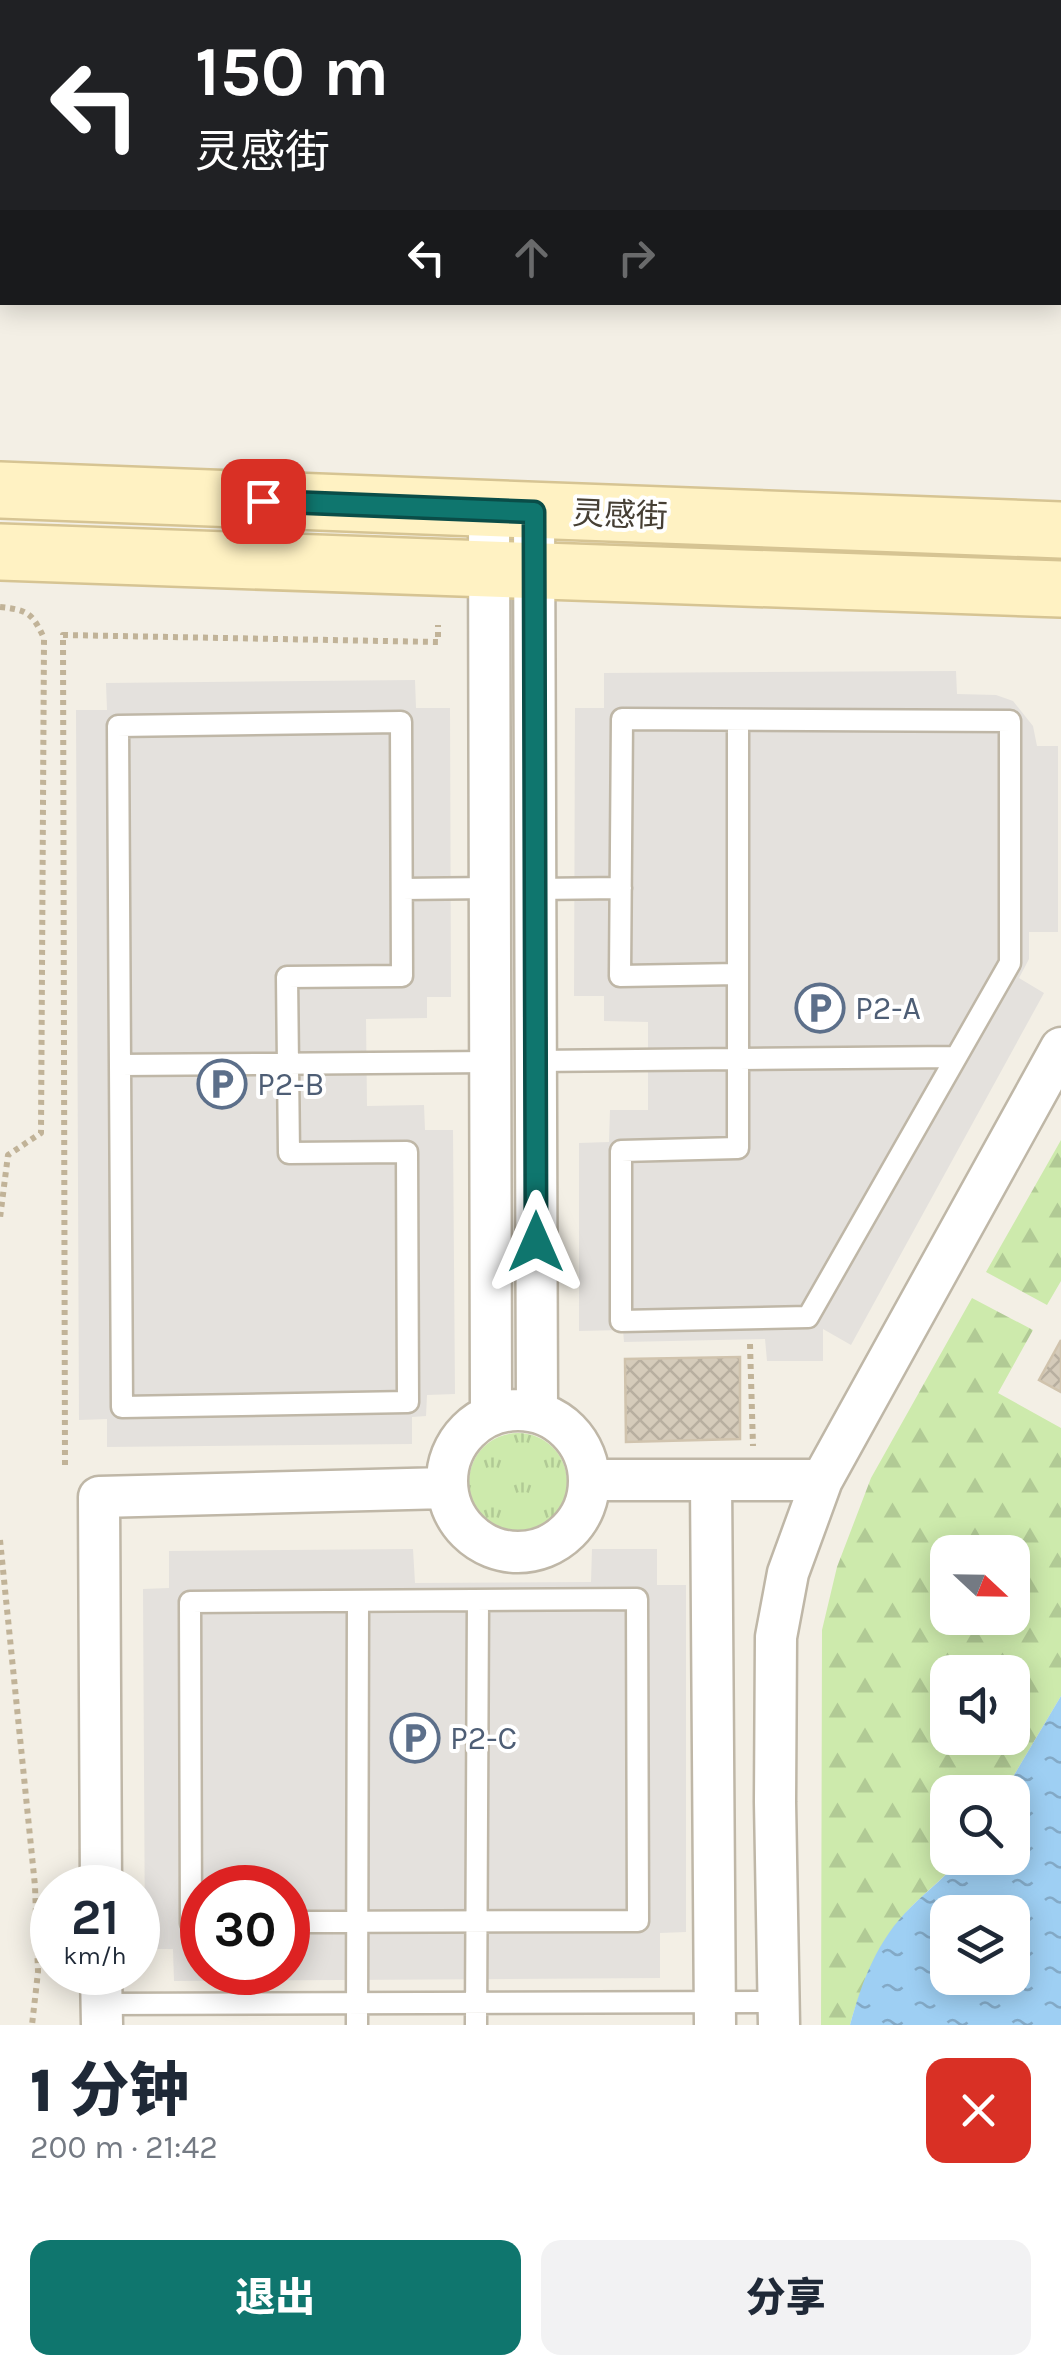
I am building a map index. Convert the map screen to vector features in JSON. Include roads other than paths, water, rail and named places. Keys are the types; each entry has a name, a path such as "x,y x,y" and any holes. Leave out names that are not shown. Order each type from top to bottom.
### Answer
{"street":[{"name":"灵感街","path":"0,490 1061,530"},
{"path":"491,1415 490,888 511,570 511,512"},
{"name":"灵感街","path":"0,552 1061,589"},
{"path":"511,570 535,889 536,1412"},
{"path":"779,2014 774,1802 776,1637 788,1573 822,1480 1061,1048"},
{"path":"514,1410 536,1412 558,1422 574,1437 585,1458 589,1480 586,1504 574,1526 556,1542 534,1551 509,1553 486,1546 466,1532 453,1512 446,1488 448,1466 457,1444 472,1427 491,1415 514,1410"},
{"path":"589,1480 822,1480"},
{"path":"711,1480 714,2014"},
{"path":"101,1865 99,1496 446,1488"}],"lane":[{"path":"738,720 739,1060 738,1148 621,1151 621,1321 808,1317 1010,964 1010,721 622,719 620,976 738,974"},
{"path":"401,722 402,976 288,977 289,1064 289,1152 407,1152 408,1402 122,1407 118,726 401,722"},
{"path":"402,889 490,888"},
{"path":"535,889 621,888"},
{"path":"535,1060 956,1057"},
{"path":"120,1064 490,1062"},
{"path":"476,2025 478,1600"},
{"path":"191,1865 190,1602 638,1600 638,1920 310,1922"},
{"path":"357,2025 358,1601"},
{"path":"101,2001 476,2003 779,2014"}],"water":[{"path":"1061,1696 1061,2025 850,2025 872,1962 889,1933 943,1877 1030,1875 1030,1775 1014,1775 1026,1755 1030,1755 1030,1748"}],"place":[{"name":"P2-A","path":"820,1008"},
{"name":"P2-B","path":"222,1084"},
{"name":"P2-C","path":"415,1738"}]}
